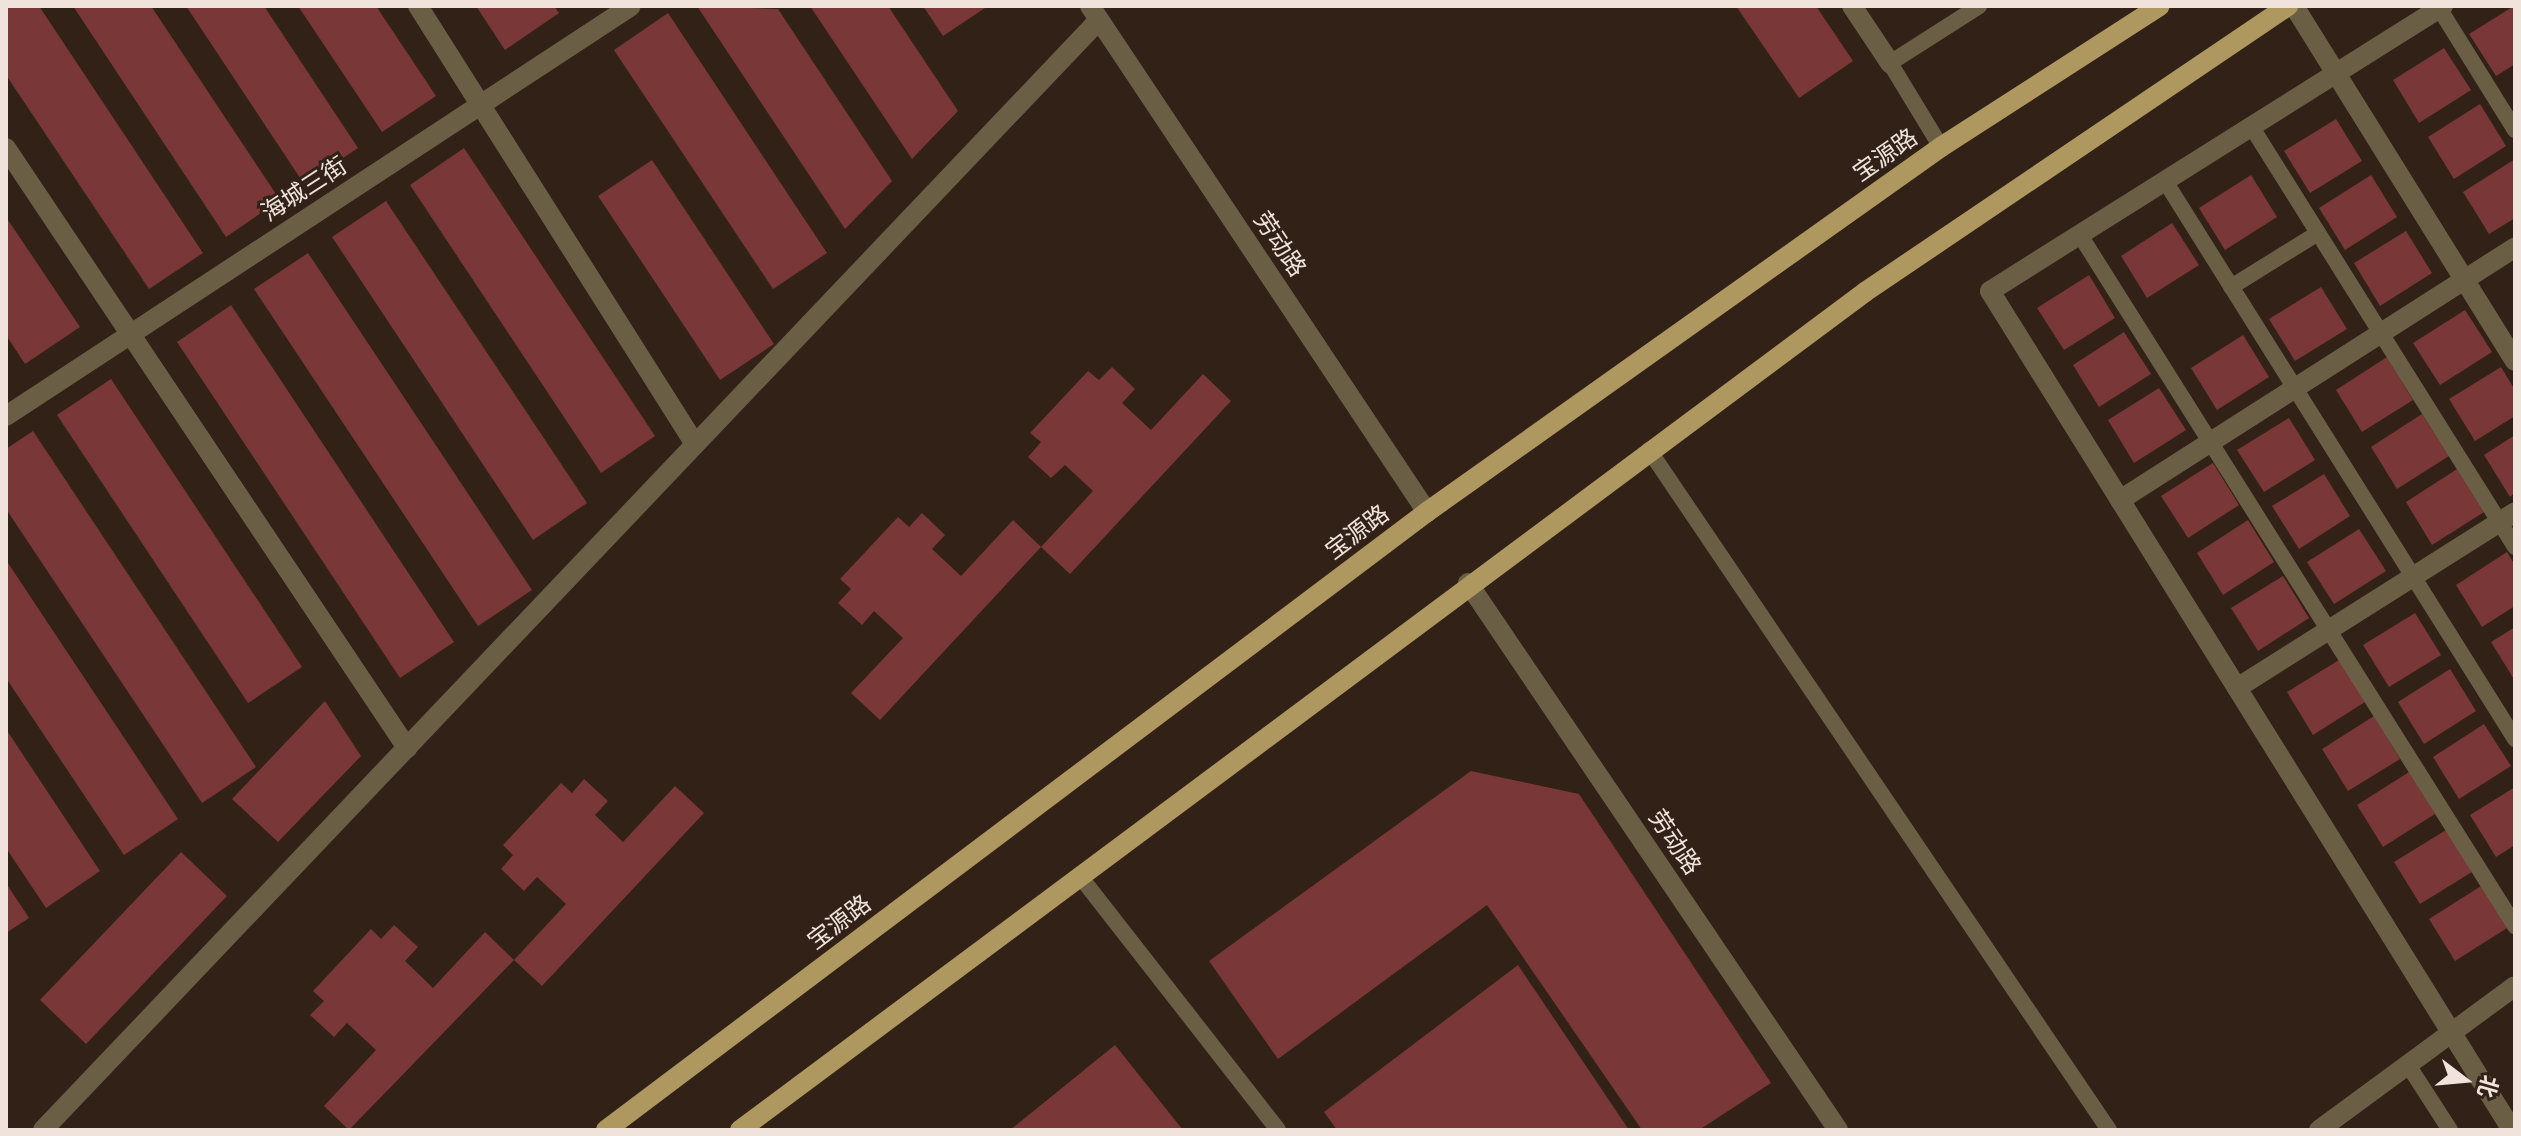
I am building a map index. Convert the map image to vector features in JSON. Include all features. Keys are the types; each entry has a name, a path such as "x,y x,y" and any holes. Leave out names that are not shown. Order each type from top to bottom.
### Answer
{"main road":[{"name":"宝源路","path":"606,1130 1427,512 1941,147 2160,6"},
{"path":"740,1130 1468,583 2029,174 2288,6"}],"street":[{"path":"418,6 695,444"},
{"name":"海城三街","path":"6,416 631,6"},
{"path":"1852,6 1890,63"},
{"path":"2294,6 2515,361"},
{"path":"2441,7 1990,291 2512,1130"},
{"path":"43,1130 695,444 1095,13"},
{"name":"劳动路","path":"1095,13 1427,512"},
{"path":"6,148 407,748"},
{"path":"2120,500 2515,247"},
{"path":"2237,688 2507,517"},
{"name":"劳动路","path":"1468,583 1838,1130"},
{"path":"2319,1130 2439,1049 2449,1029 2515,986"}],"lane":[{"path":"1941,147 1890,63 1979,6"},
{"path":"2441,7 2515,130"},
{"path":"2251,126 2381,333 2507,517 2515,547"},
{"path":"2165,181 2515,739"},
{"path":"2231,287 2318,233"},
{"path":"2080,235 2515,926"},
{"path":"1649,450 2109,1130"},
{"path":"1079,875 1278,1130"},
{"path":"2410,1068 2450,1130"}],"building":[{"path":"6,6 39,6 203,253 149,289 6,75"},
{"path":"73,6 151,6 280,200 226,237"},
{"path":"186,6 264,6 358,148 304,184"},
{"path":"298,6 376,6 436,96 382,132"},
{"path":"476,6 554,6 559,13 505,50"},
{"path":"697,6 778,9 892,181 845,229"},
{"path":"810,6 888,6 958,111 912,159"},
{"path":"923,6 988,6 943,36"},
{"path":"1736,6 1816,6 1853,61 1799,98"},
{"path":"2514,6 2515,64 2496,76 2469,34"},
{"path":"668,13 827,253 773,289 614,50"},
{"path":"2444,48 2471,90 2419,123 2393,80"},
{"path":"2480,104 2506,146 2454,179 2428,137"},
{"path":"2336,119 2362,161 2310,193 2284,151"},
{"path":"464,148 655,436 601,473 410,185"},
{"path":"2515,159 2515,218 2489,234 2463,192"},
{"path":"652,160 774,344 720,380 598,196"},
{"path":"2251,175 2277,217 2225,250 2199,208"},
{"path":"2371,175 2397,217 2345,250 2319,208"},
{"path":"386,201 587,503 533,540 332,237"},
{"path":"6,217 80,327 25,364 6,335"},
{"path":"2172,223 2199,265 2147,298 2121,256"},
{"path":"2406,231 2432,273 2380,306 2354,263"},
{"path":"308,253 532,590 478,626 254,289"},
{"path":"2089,275 2115,318 2064,350 2037,308"},
{"path":"2321,287 2347,329 2295,361 2269,319"},
{"path":"231,305 454,642 400,678 177,342"},
{"path":"2465,310 2492,352 2440,385 2413,343"},
{"path":"2124,332 2151,374 2099,407 2073,365"},
{"path":"2243,335 2269,377 2217,410 2191,368"},
{"path":"2387,357 2413,400 2362,432 2336,390"},
{"path":"1112,367 1135,389 1122,403 1151,430 1203,374 1231,401 1070,574 1041,547 1093,491 1065,465 1051,478 1028,457 1041,442 1030,433 1088,371 1099,380"},
{"path":"2501,367 2515,390 2515,416 2475,441 2449,399"},
{"path":"111,379 302,667 248,703 57,415"},
{"path":"2159,388 2186,430 2134,463 2108,420"},
{"path":"2422,414 2449,456 2397,489 2371,447"},
{"path":"2289,418 2315,460 2264,492 2237,450"},
{"path":"33,431 256,767 202,803 6,509 6,449"},
{"path":"2515,435 2515,493 2510,497 2484,455"},
{"path":"2213,463 2239,505 2188,538 2161,496"},
{"path":"2457,469 2484,512 2432,545 2406,502"},
{"path":"2324,474 2350,516 2299,549 2272,506"},
{"path":"922,513 945,535 932,549 961,576 1013,520 1041,547 880,720 851,693 903,638 874,611 862,625 838,603 851,589 840,579 898,517 909,527"},
{"path":"2248,520 2274,562 2223,595 2197,553"},
{"path":"2359,529 2386,571 2334,604 2307,562"},
{"path":"2507,552 2515,565 2515,606 2482,627 2456,585"},
{"path":"6,560 178,819 124,855 6,678"},
{"path":"2283,576 2309,618 2258,651 2231,608"},
{"path":"2415,613 2441,655 2389,687 2363,645"},
{"path":"2515,627 2515,681 2491,642"},
{"path":"2339,660 2365,702 2313,735 2287,692"},
{"path":"2450,669 2476,711 2424,744 2398,702"},
{"path":"325,701 361,756 278,842 232,799"},
{"path":"2374,716 2400,759 2348,791 2322,749"},
{"path":"2484,724 2511,766 2459,799 2433,757"},
{"path":"6,729 100,871 46,908 6,848"},
{"path":"1471,771 1579,794 1771,1083 1699,1130 1642,1130 1487,905 1278,1059 1209,961"},
{"path":"2409,772 2435,814 2383,847 2357,805"},
{"path":"584,779 608,801 595,815 623,842 675,786 704,813 542,986 514,960 566,904 537,877 524,891 501,869 513,855 503,845 561,783 572,793"},
{"path":"2515,787 2515,845 2496,857 2470,815"},
{"path":"2446,830 2472,872 2420,904 2394,862"},
{"path":"181,852 227,896 86,1044 40,1000"},
{"path":"6,883 29,918 6,933"},
{"path":"2481,886 2507,928 2455,961 2429,919"},
{"path":"394,925 418,947 405,961 433,988 485,932 514,960 349,1130 324,1106 376,1050 347,1023 334,1037 310,1015 324,1001 313,991 371,929 381,939"},
{"path":"1518,965 1629,1130 1337,1130 1324,1112"},
{"path":"1115,1045 1183,1130 1010,1130"}]}
